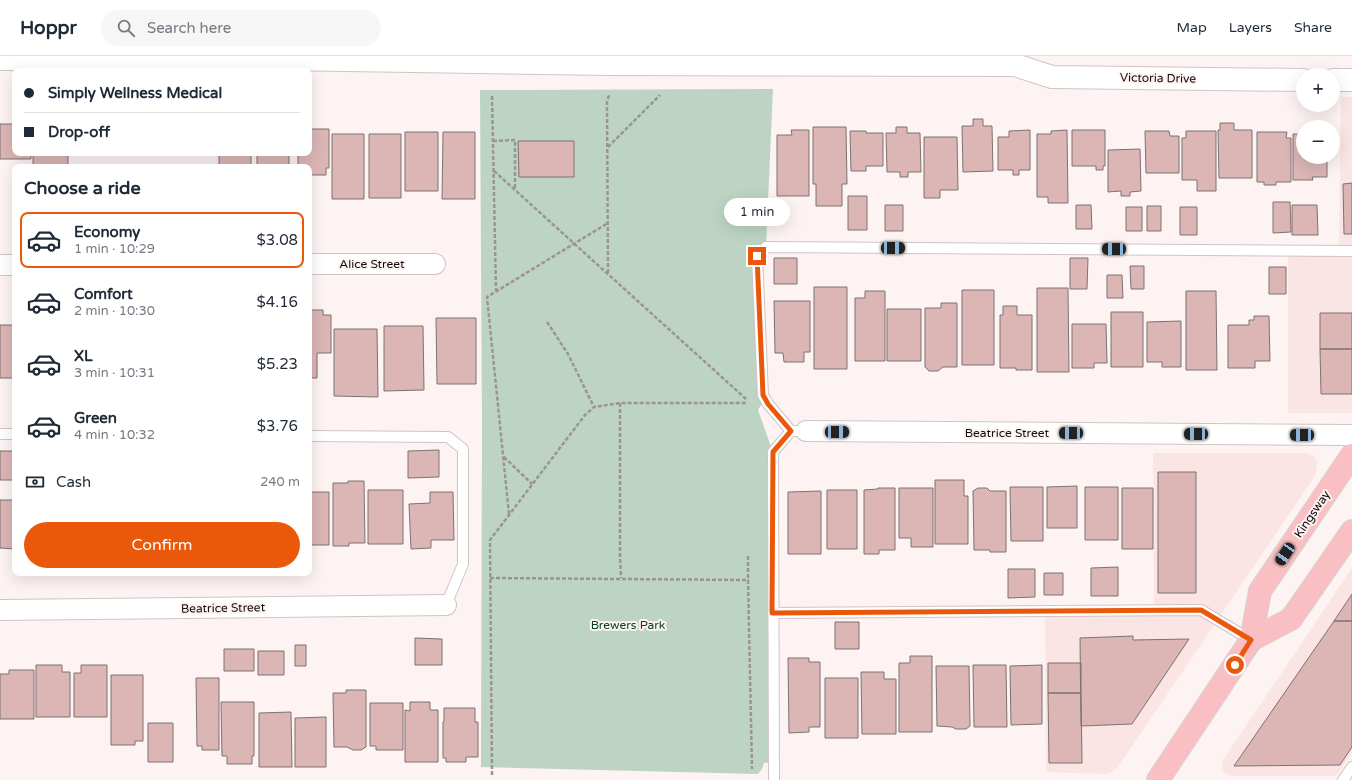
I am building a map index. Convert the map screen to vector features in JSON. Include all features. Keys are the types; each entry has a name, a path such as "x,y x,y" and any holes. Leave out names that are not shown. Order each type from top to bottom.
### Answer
{"main road":[{"name":"Kingsway","path":"1158,780 1251,640 1260,591 1352,455"},
{"name":"Kingsway","path":"1251,640 1291,619 1352,531"}],"street":[{"name":"Victoria Drive","path":"0,59 280,58 1001,62 1040,56"},
{"name":"Victoria Drive","path":"1001,62 1052,76 1296,80"},
{"path":"1340,80 1352,80"},
{"name":"Alice Street","path":"312,264 435,264"},
{"path":"0,265 12,265"},
{"name":"Beatrice Street","path":"798,431 1352,435"},
{"name":"Beatrice Street","path":"0,610 446,605"}],"lane":[{"path":"774,780 772,613 773,452 798,431 768,404 763,395 757,256 766,247 1352,251"},
{"path":"0,434 12,434"},
{"path":"312,436 448,437 463,449 463,564 446,605"},
{"path":"772,613 1201,610 1251,640"},
{"path":"1343,780 1352,767"}],"path":[{"path":"608,273 609,95"},
{"path":"608,147 660,95"},
{"path":"492,96 496,291"},
{"path":"493,141 515,140 516,190"},
{"path":"492,775 490,540 585,415 594,407 620,403 751,403 494,171"},
{"path":"509,514 487,297 608,223"},
{"path":"547,322 568,354 594,407"},
{"path":"620,403 621,578"},
{"path":"503,457 532,484"},
{"path":"748,556 752,769"},
{"path":"490,578 748,580"}],"shaded area":[{"path":"1341,97 1352,97 1352,413 1288,413 1288,251 1339,251"},
{"path":"1153,453 1307,453 1312,455 1317,460 1317,467 1315,476 1118,767 1112,772 1106,774 1046,772 1045,611 1154,610"},
{"path":"1352,568 1352,753 1336,776 1231,776 1225,773 1222,768 1223,760"}],"green space":[{"name":"Brewers Park","path":"773,89 766,247 757,257 765,399 758,410 773,452 774,762 764,763 758,774 481,767 482,425 480,90"}],"building":[{"path":"973,119 983,119 983,126 992,126 993,171 963,172 962,126 973,126"},
{"path":"1220,123 1234,123 1234,130 1252,130 1252,178 1219,178 1218,130 1220,130"},
{"path":"0,124 12,124 12,156 31,156 31,159 0,159"},
{"path":"813,127 846,127 847,184 842,184 842,206 816,206 816,184 813,184"},
{"path":"896,127 907,127 907,133 920,133 921,172 908,172 908,177 900,177 900,172 887,172 886,133 896,133"},
{"path":"312,129 329,129 329,168 326,168 326,175 312,175 312,164 298,164 298,156 312,156"},
{"path":"791,130 809,130 809,196 777,196 777,135 792,135"},
{"path":"1030,130 1030,170 1019,170 1019,175 1013,175 1013,170 998,170 998,137 1009,137 1009,131"},
{"path":"1067,130 1068,203 1048,203 1048,197 1037,197 1037,134 1051,134 1051,131"},
{"path":"1072,130 1105,130 1105,166 1103,166 1103,170 1096,170 1096,166 1072,166"},
{"path":"850,131 883,133 883,166 866,166 866,171 851,171"},
{"path":"1145,131 1169,131 1170,136 1179,136 1179,173 1146,173"},
{"path":"1186,131 1216,131 1216,191 1197,191 1197,180 1182,180 1182,138 1186,138"},
{"path":"405,132 438,132 438,191 405,191"},
{"path":"443,132 475,132 475,199 442,199"},
{"path":"1257,132 1287,132 1286,138 1291,138 1291,182 1276,182 1276,185 1264,185 1264,182 1257,182"},
{"path":"332,134 364,134 364,199 332,199"},
{"path":"369,134 401,134 401,198 369,198"},
{"path":"1293,134 1296,134 1296,164 1327,164 1327,177 1312,177 1313,180 1293,180"},
{"path":"924,137 957,137 958,190 940,190 940,198 924,198"},
{"path":"518,141 574,141 574,177 519,177"},
{"path":"1140,149 1141,191 1130,192 1130,196 1121,196 1121,191 1108,192 1108,150"},
{"path":"33,156 68,156 68,164 33,164"},
{"path":"219,156 251,156 251,164 219,164"},
{"path":"257,156 289,156 289,164 257,164"},
{"path":"1352,183 1352,234 1344,234 1343,184"},
{"path":"848,196 867,196 867,230 848,230"},
{"path":"1273,202 1290,202 1291,232 1273,233"},
{"path":"885,205 903,205 903,231 885,231"},
{"path":"1076,205 1091,205 1092,229 1076,229"},
{"path":"1292,205 1317,205 1318,235 1292,235"},
{"path":"1147,206 1161,206 1161,231 1147,231"},
{"path":"1126,207 1142,207 1142,231 1126,231"},
{"path":"1180,207 1197,207 1197,235 1180,235"},
{"path":"774,258 797,258 797,284 774,284"},
{"path":"1070,258 1088,258 1087,289 1070,289"},
{"path":"1130,266 1144,266 1144,289 1131,289"},
{"path":"1269,267 1286,267 1286,294 1269,294"},
{"path":"1107,275 1122,275 1123,298 1107,298"},
{"path":"814,287 847,287 847,369 814,369"},
{"path":"1037,288 1068,288 1069,372 1037,372"},
{"path":"962,290 994,290 994,365 962,365"},
{"path":"865,291 885,291 885,361 855,361 855,298 865,298"},
{"path":"1186,291 1216,291 1217,370 1186,370"},
{"path":"774,301 810,301 810,352 804,352 804,362 784,362 783,353 775,353"},
{"path":"941,303 957,303 957,367 943,367 938,371 929,371 925,367 925,308 941,308"},
{"path":"1003,306 1017,306 1017,315 1032,315 1032,370 1000,368 1000,315 1003,315"},
{"path":"887,309 921,309 921,361 887,361"},
{"path":"312,310 323,310 323,315 331,315 331,353 317,353 317,378 312,378"},
{"path":"1111,312 1143,312 1143,367 1111,367"},
{"path":"1320,313 1352,313 1352,349 1320,349"},
{"path":"1254,316 1269,316 1270,361 1255,361 1255,368 1228,368 1228,325 1249,325 1249,320 1254,320"},
{"path":"436,318 476,318 476,384 437,384"},
{"path":"1181,321 1181,367 1162,367 1162,362 1147,362 1147,322"},
{"path":"1072,324 1106,324 1107,363 1094,363 1094,368 1072,368"},
{"path":"0,325 12,325 12,378 0,378"},
{"path":"384,326 423,326 424,390 384,391"},
{"path":"334,329 377,329 378,397 334,396"},
{"path":"1320,349 1352,349 1352,394 1321,394"},
{"path":"439,450 439,477 408,478 408,451"},
{"path":"0,451 12,451 12,480 0,480"},
{"path":"1158,472 1196,472 1196,593 1158,593"},
{"path":"935,480 964,480 964,496 968,496 968,544 935,544"},
{"path":"348,481 364,481 365,543 349,543 349,546 333,546 333,483 348,483"},
{"path":"1077,486 1077,528 1047,528 1047,487"},
{"path":"1010,487 1043,487 1043,541 1011,541"},
{"path":"1085,487 1118,487 1118,540 1085,540"},
{"path":"895,488 895,550 879,550 879,554 864,554 864,490"},
{"path":"899,488 933,488 933,547 911,547 911,538 899,538"},
{"path":"978,488 987,488 990,491 1006,491 1006,552 974,550 973,491"},
{"path":"1122,488 1153,488 1153,549 1122,549"},
{"path":"368,490 403,490 403,544 368,544"},
{"path":"827,490 857,490 857,549 827,549"},
{"path":"821,491 821,554 788,554 788,492"},
{"path":"312,492 329,492 329,545 312,545"},
{"path":"430,492 453,492 454,540 431,540 431,548 411,549 409,504 430,503"},
{"path":"0,500 12,500 12,549 0,548"},
{"path":"1118,567 1118,596 1091,596 1091,568"},
{"path":"1008,569 1035,569 1035,597 1008,598"},
{"path":"1044,573 1063,573 1063,595 1044,595"},
{"path":"1352,594 1352,621 1334,621"},
{"path":"1334,621 1352,621 1352,747 1340,765 1234,766"},
{"path":"835,622 859,622 859,649 835,649"},
{"path":"1133,636 1133,640 1189,639 1132,724 1081,726 1080,638"},
{"path":"415,638 442,639 442,665 415,665"},
{"path":"295,645 306,645 306,666 295,666"},
{"path":"224,649 254,649 254,671 224,671"},
{"path":"258,651 284,651 284,675 258,675"},
{"path":"910,656 932,656 932,732 899,732 899,663 910,663"},
{"path":"788,658 809,658 809,662 820,662 820,727 809,727 809,732 789,733"},
{"path":"1048,663 1081,663 1081,693 1048,693"},
{"path":"36,665 62,665 62,672 70,672 70,717 36,717"},
{"path":"81,665 107,665 107,717 74,717 74,673 81,673"},
{"path":"973,665 1006,665 1007,727 974,727"},
{"path":"1042,665 1042,724 1011,725 1010,666"},
{"path":"936,666 969,666 970,726 966,729 937,726"},
{"path":"9,670 34,670 34,719 0,719 0,674 9,674"},
{"path":"861,672 884,672 884,679 896,679 896,734 862,734"},
{"path":"111,675 143,675 143,741 135,741 135,745 111,745"},
{"path":"196,678 219,678 219,750 202,750 202,746 197,746"},
{"path":"825,678 858,678 858,738 825,738"},
{"path":"346,690 366,690 366,747 361,750 353,750 347,747 334,747 333,693 346,693"},
{"path":"1048,693 1081,693 1082,763 1049,763"},
{"path":"221,702 254,702 254,756 252,756 252,764 227,764 227,756 222,756"},
{"path":"410,702 430,702 430,710 438,710 438,762 405,762 405,710 410,711"},
{"path":"370,703 403,703 403,750 376,750 376,746 370,746"},
{"path":"444,708 475,708 475,722 478,722 478,757 466,757 466,762 446,762 446,758 443,758"},
{"path":"291,712 292,767 259,767 259,713"},
{"path":"326,717 326,767 295,767 295,718"},
{"path":"148,723 173,723 173,762 148,762"}],"route":[{"path":"757,256 763,395 768,404 791,431 773,452 772,613 1201,610 1251,640 1235,665"}]}
